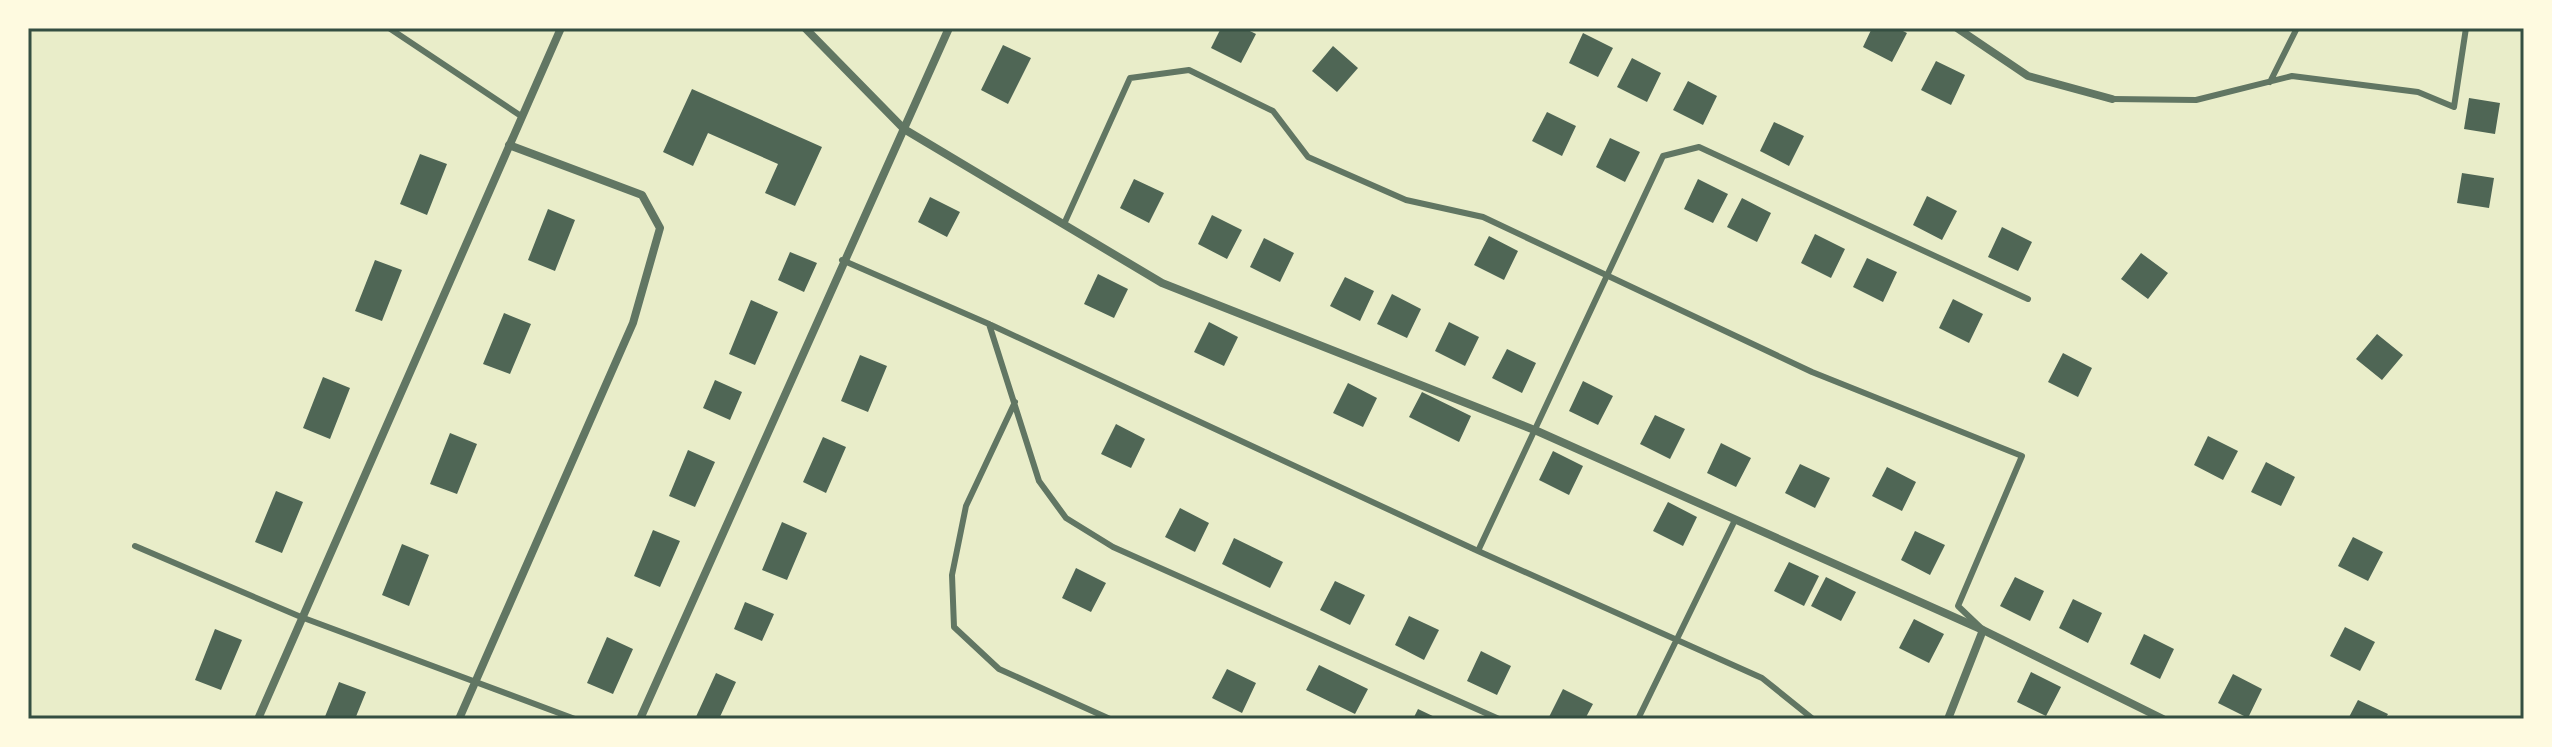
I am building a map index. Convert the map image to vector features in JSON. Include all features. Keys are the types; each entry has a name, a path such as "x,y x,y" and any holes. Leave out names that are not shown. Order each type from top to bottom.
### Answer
{"street":[{"path":"258,719 561,28"},
{"path":"805,28 904,129 1162,283 1537,431 1734,522 1983,630 2163,719"},
{"path":"640,719 842,260 949,28"},
{"path":"1957,28 2028,76 2112,99"},
{"path":"459,719 633,323 660,228 642,195 509,145"},
{"path":"1948,719 1983,630"}],"lane":[{"path":"389,28 521,116"},
{"path":"2270,82 2297,28"},
{"path":"2112,99 2196,100 2292,76 2359,82 2418,92 2454,107 2466,28"},
{"path":"1064,224 1130,78 1189,70 1273,111 1308,157 1406,200 1483,217 1812,372 2022,456 1958,606 1983,630"},
{"path":"1478,551 1537,431 1663,156 1699,147 2028,299"},
{"path":"842,260 989,324 1478,551 1762,678 1813,719"},
{"path":"989,324 1039,481 1066,518 1113,547 1499,719"},
{"path":"1015,402 966,506 952,575 954,627 999,669 1110,719"},
{"path":"1638,719 1734,522"},
{"path":"135,546 301,617 575,719"}],"building":[{"path":"1221,28 1244,28 1256,34 1241,63 1211,48"},
{"path":"1872,28 1897,28 1907,33 1892,62 1863,47"},
{"path":"1583,33 1613,48 1598,77 1569,63"},
{"path":"1003,45 1031,58 1008,104 981,90"},
{"path":"1333,46 1358,68 1337,92 1312,71"},
{"path":"1632,58 1661,73 1647,102 1617,87"},
{"path":"1936,61 1965,75 1951,105 1921,90"},
{"path":"1688,81 1717,96 1703,125 1673,110"},
{"path":"692,89 822,147 795,206 765,193 778,164 708,133 693,166 663,152"},
{"path":"2469,98 2500,103 2495,134 2464,129"},
{"path":"1547,112 1576,126 1562,156 1532,141"},
{"path":"1774,122 1804,136 1789,166 1760,151"},
{"path":"1610,138 1640,152 1625,182 1596,167"},
{"path":"420,154 447,164 427,215 400,204"},
{"path":"2462,173 2494,178 2489,208 2457,203"},
{"path":"1134,179 1164,193 1149,223 1120,208"},
{"path":"1698,179 1728,194 1713,223 1684,209"},
{"path":"1927,196 1957,211 1942,240 1913,225"},
{"path":"930,197 960,212 947,237 918,222"},
{"path":"1742,198 1771,213 1757,242 1727,227"},
{"path":"548,209 575,220 555,271 528,260"},
{"path":"1212,215 1242,230 1227,259 1198,244"},
{"path":"2002,227 2032,242 2018,271 1988,257"},
{"path":"1815,234 1845,249 1831,278 1801,263"},
{"path":"1489,236 1518,251 1504,280 1474,265"},
{"path":"1264,238 1294,253 1280,282 1250,267"},
{"path":"790,252 817,263 804,292 778,280"},
{"path":"2141,253 2168,273 2148,299 2121,279"},
{"path":"1867,258 1897,272 1883,302 1853,287"},
{"path":"375,260 402,270 382,321 355,311"},
{"path":"1098,274 1128,289 1114,318 1084,304"},
{"path":"1345,277 1374,291 1360,321 1330,306"},
{"path":"1392,294 1421,309 1407,338 1377,324"},
{"path":"1953,299 1983,314 1969,343 1939,328"},
{"path":"751,300 778,312 755,365 729,354"},
{"path":"504,313 531,324 510,374 483,364"},
{"path":"1209,322 1238,337 1224,366 1194,352"},
{"path":"1449,322 1479,337 1465,366 1435,351"},
{"path":"2377,334 2403,355 2382,380 2356,359"},
{"path":"1507,349 1536,363 1522,393 1492,378"},
{"path":"2063,353 2092,368 2078,397 2048,382"},
{"path":"860,355 887,366 868,412 841,401"},
{"path":"323,377 350,388 330,439 303,428"},
{"path":"715,380 742,392 730,420 703,408"},
{"path":"1583,381 1613,396 1598,425 1569,411"},
{"path":"1348,383 1377,398 1363,427 1333,413"},
{"path":"1422,392 1471,416 1459,442 1409,417"},
{"path":"1655,415 1685,429 1670,459 1640,444"},
{"path":"1116,424 1145,439 1131,468 1101,454"},
{"path":"450,433 477,444 457,494 430,484"},
{"path":"2208,436 2238,451 2223,480 2194,465"},
{"path":"823,437 846,447 826,493 803,482"},
{"path":"1721,443 1751,458 1736,487 1707,473"},
{"path":"688,450 715,462 695,507 669,496"},
{"path":"1553,451 1583,466 1569,495 1539,480"},
{"path":"2266,462 2295,477 2281,506 2251,492"},
{"path":"1800,464 1830,478 1815,508 1785,493"},
{"path":"1887,467 1916,482 1902,511 1872,496"},
{"path":"276,491 303,502 282,553 255,542"},
{"path":"1668,502 1697,517 1683,546 1653,531"},
{"path":"1180,508 1209,523 1195,552 1165,537"},
{"path":"782,522 807,533 787,580 762,570"},
{"path":"653,530 680,541 660,587 634,576"},
{"path":"1915,531 1945,545 1930,575 1901,560"},
{"path":"2353,537 2383,552 2368,581 2338,566"},
{"path":"1234,538 1283,562 1270,588 1222,564"},
{"path":"402,544 429,555 409,606 382,595"},
{"path":"1789,562 1819,576 1804,606 1774,591"},
{"path":"1076,568 1106,583 1091,612 1062,598"},
{"path":"1826,577 1856,592 1841,621 1811,606"},
{"path":"2015,577 2044,591 2030,621 2000,606"},
{"path":"1335,581 1365,595 1350,625 1320,610"},
{"path":"2073,599 2102,613 2088,643 2059,628"},
{"path":"745,602 774,614 762,641 734,629"},
{"path":"1409,616 1439,630 1424,660 1395,645"},
{"path":"1914,619 1944,634 1929,663 1899,648"},
{"path":"2345,627 2375,642 2360,671 2330,656"},
{"path":"215,629 242,640 221,690 195,680"},
{"path":"2144,634 2174,649 2160,679 2130,664"},
{"path":"607,637 633,649 613,694 587,683"},
{"path":"1481,651 1511,666 1497,695 1467,681"},
{"path":"1319,665 1368,689 1355,714 1306,690"},
{"path":"1227,669 1256,683 1242,713 1212,698"},
{"path":"2031,672 2061,687 2046,716 2017,702"},
{"path":"716,673 736,682 719,719 695,719"},
{"path":"2233,674 2262,689 2248,718 2218,703"},
{"path":"339,682 366,692 355,719 324,719"},
{"path":"1563,689 1593,704 1585,719 1548,719"},
{"path":"2358,700 2388,714 2385,719 2348,719"},
{"path":"1418,709 1439,719 1413,719"}]}
